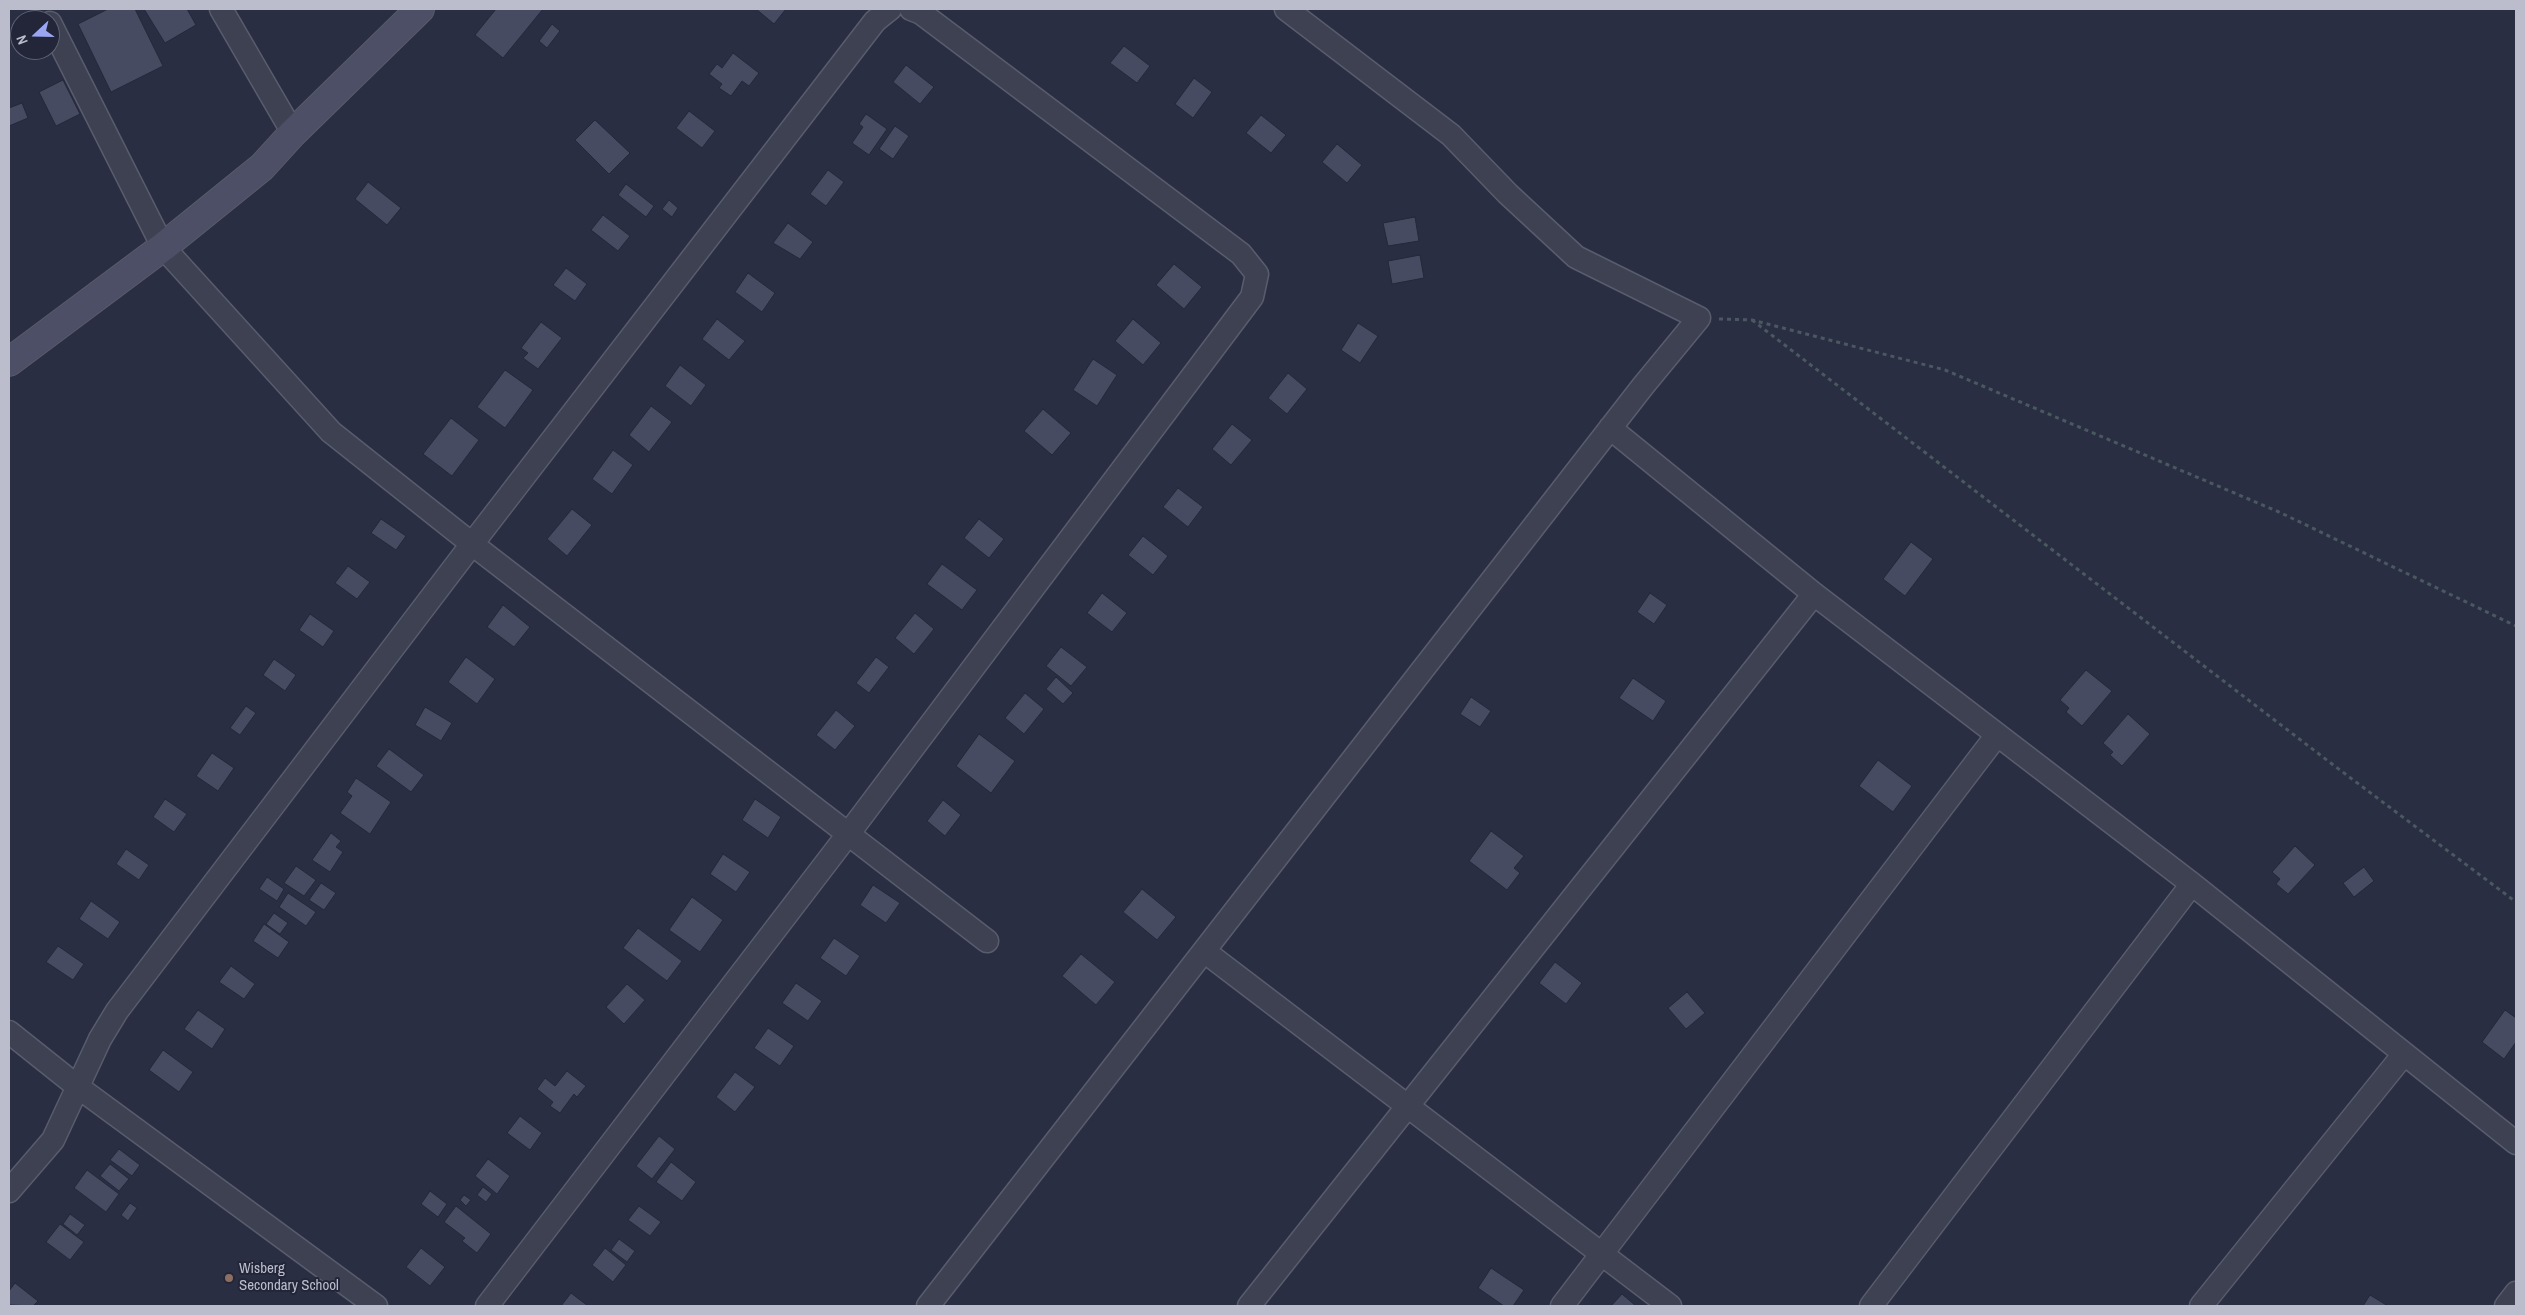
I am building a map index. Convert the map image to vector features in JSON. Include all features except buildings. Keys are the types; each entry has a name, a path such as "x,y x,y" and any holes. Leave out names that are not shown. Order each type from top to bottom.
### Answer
{"street":[{"path":"221,9 293,134"},
{"path":"9,362 162,247 262,167 420,9"},
{"path":"9,1190 53,1140 100,1039 117,1011 472,544 876,20 890,9"},
{"path":"487,1306 849,833 1252,297 1257,274 1241,254 921,14 911,9"},
{"path":"928,1306 1610,428 1699,318 1576,257 1508,194 1450,135 1286,9"},
{"path":"60,44 162,247 331,432 472,544 987,941"},
{"path":"1610,428 1814,594 2192,884 2516,1143"},
{"path":"1249,1306 1409,1107 1814,594"},
{"path":"1562,1306 1997,735"},
{"path":"1871,1306 2192,884"},
{"path":"1204,951 1670,1306"},
{"path":"9,1032 78,1087 376,1306"},
{"path":"2201,1306 2404,1054"},
{"path":"2506,1306 2516,1293"}],"path":[{"path":"1699,318 1752,320 1945,370 2279,512 2516,626"},
{"path":"1752,320 2332,764 2516,902"}],"place":[{"name":"Wisberg Secondary School","path":"229,1278"}]}
